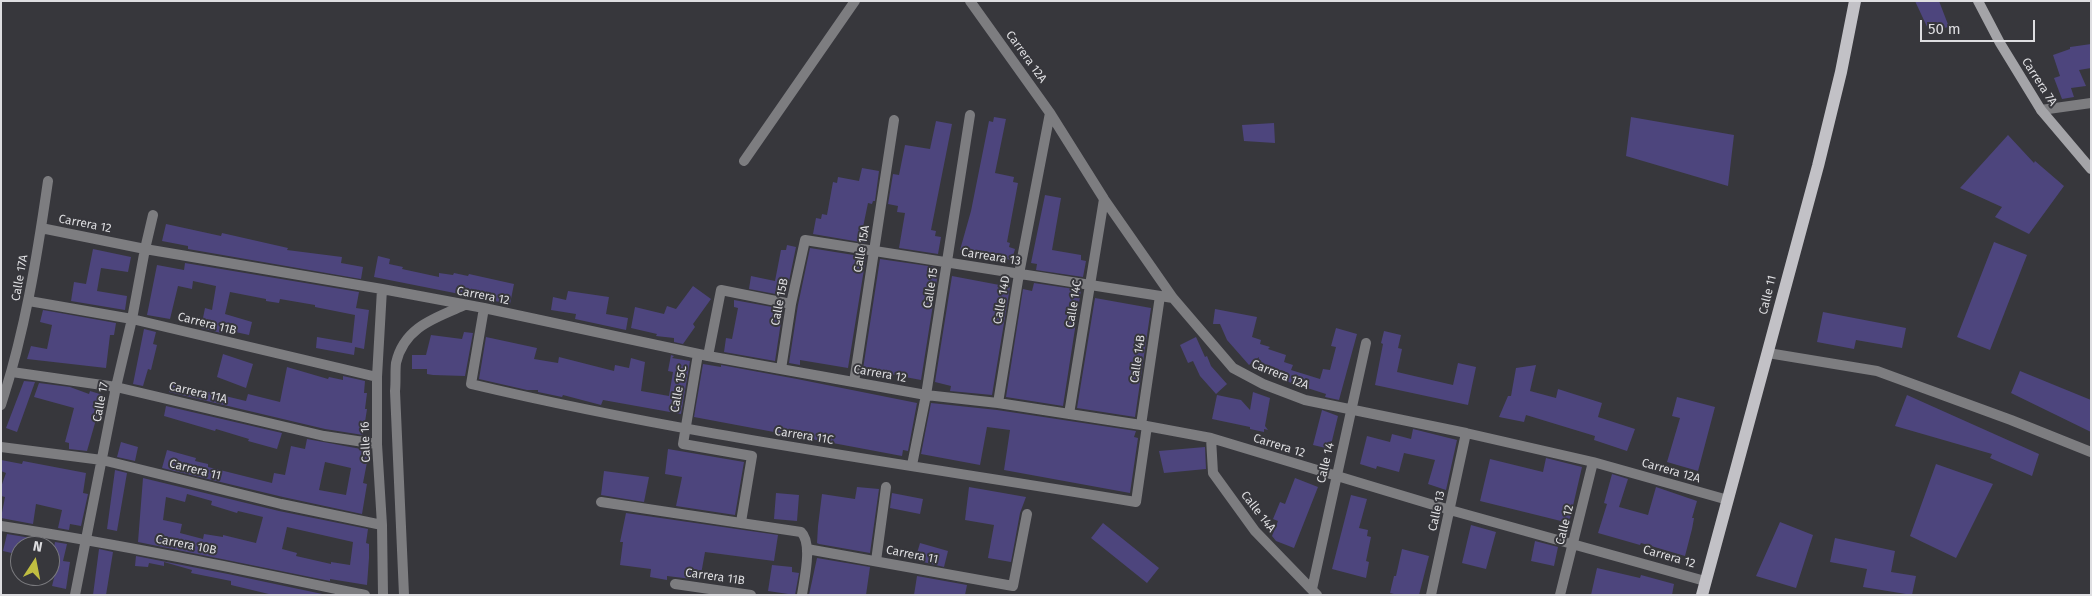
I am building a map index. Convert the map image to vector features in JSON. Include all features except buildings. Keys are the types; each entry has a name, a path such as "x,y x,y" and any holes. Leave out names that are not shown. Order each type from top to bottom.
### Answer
{"main road":[{"name":"Calle 11","path":"1702,595 1818,166 1841,72 1855,1"}],"street":[{"path":"744,161 855,1"},
{"name":"Carrera 12A","path":"970,1 1050,113 1104,199 1173,298 1233,368 1263,384 1305,400 1466,433 1593,462 1728,500"},
{"name":"Carrera 7A","path":"1978,1 2000,43 2041,110 2091,169"},
{"path":"2041,110 2091,103"},
{"name":"Calle 14D","path":"998,403 1019,274 1050,113"},
{"name":"Calle 15","path":"912,465 948,262 970,115"},
{"name":"Calle 15A","path":"854,382 894,120"},
{"name":"Calle 17A","path":"1,405 12,372 30,301 48,182"},
{"name":"Calle 14C","path":"1070,414 1104,199"},
{"name":"Calle 17","path":"75,595 116,387 132,319 144,249 153,215"},
{"name":"Carrera 12","path":"41,228 144,249 484,308 703,355 926,394 1070,414 1211,438 1450,510 1705,581"},
{"name":"Carreara 13","path":"806,240 1173,298"},
{"name":"Calle 15B","path":"781,369 792,304 806,240"},
{"name":"Calle 16","path":"382,289 377,377 377,444 382,525 383,595"},
{"name":"Calle 15C","path":"685,427 721,290 792,304"},
{"name":"Calle 14B","path":"1136,502 1160,296"},
{"name":"Carrera 11B","path":"30,301 132,319 377,377"},
{"path":"404,595 395,391 396,363 408,337 426,322 466,305"},
{"name":"Carrera 11C","path":"484,308 470,384 528,397 804,449 1136,502"},
{"name":"Calle 14","path":"1315,592 1336,476 1366,343"},
{"path":"1768,353 1877,371 2011,420 2091,452"},
{"name":"Carrera 11A","path":"12,372 116,387 324,436 377,444"},
{"path":"685,427 683,444 752,456 741,522"},
{"name":"Calle 13","path":"1431,595 1466,433"},
{"name":"Calle 14A","path":"1211,438 1213,473 1254,531 1315,592"},
{"name":"Carrera 11","path":"1,447 102,460 281,504 382,525"},
{"name":"Calle 12","path":"1560,595 1593,462"},
{"path":"876,561 886,486"},
{"path":"601,502 795,530 805,535 808,549 802,595"},
{"name":"Carrera 11","path":"808,549 1013,586 1027,514"},
{"name":"Carrera 10B","path":"1,526 87,539 193,559 365,595"},
{"name":"Carrera 11B","path":"675,584 752,595"}]}
